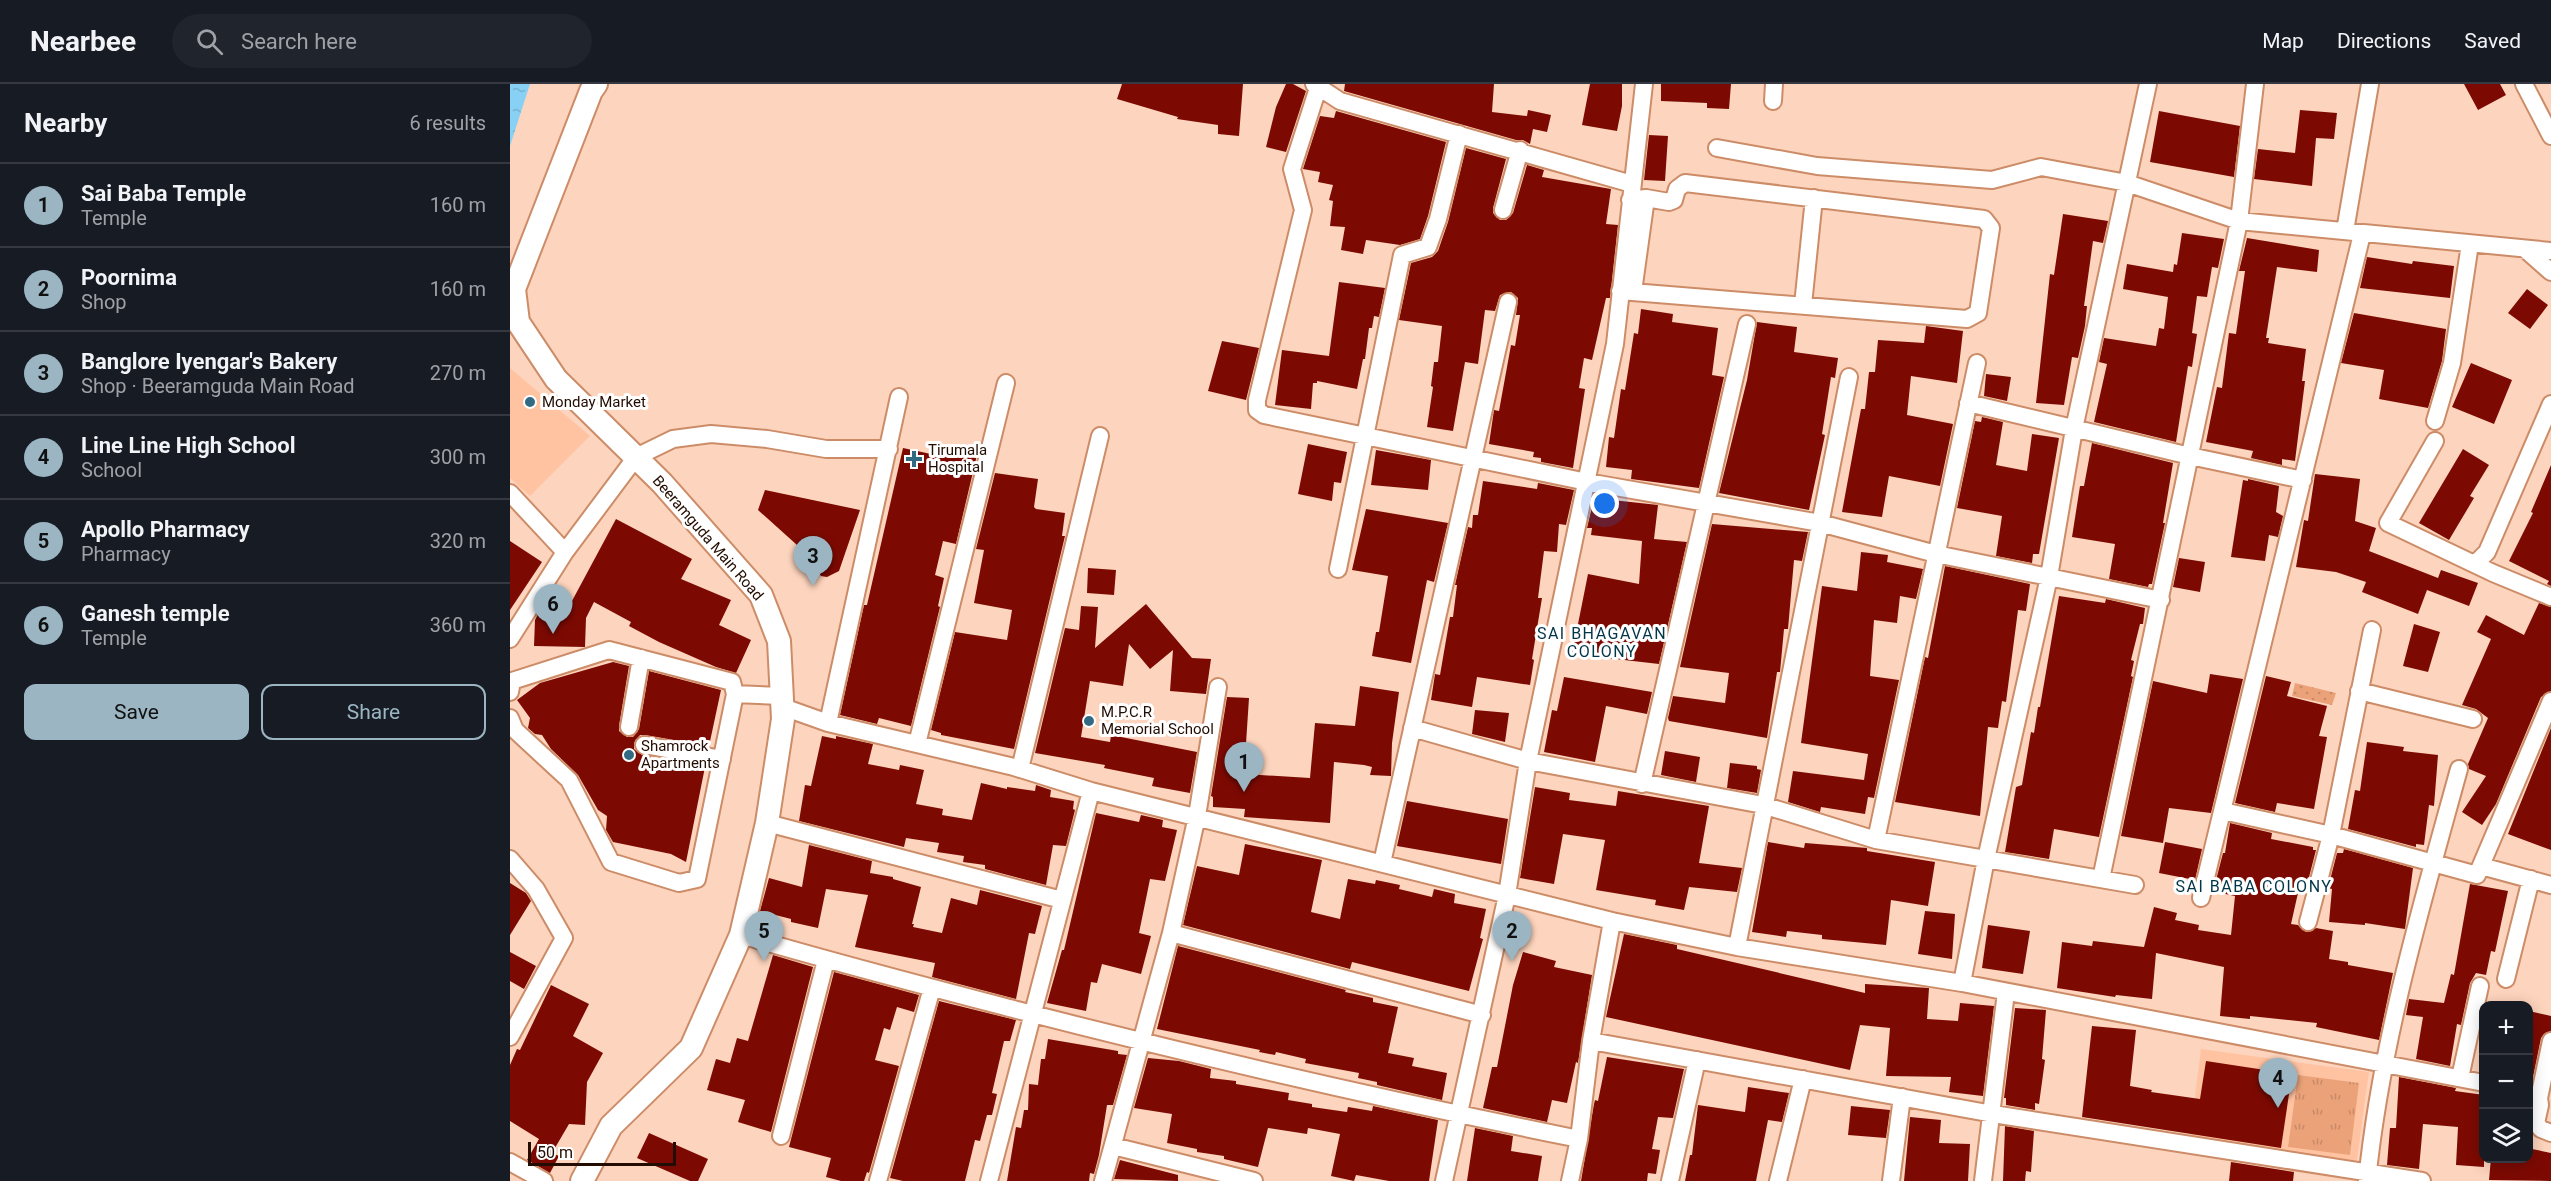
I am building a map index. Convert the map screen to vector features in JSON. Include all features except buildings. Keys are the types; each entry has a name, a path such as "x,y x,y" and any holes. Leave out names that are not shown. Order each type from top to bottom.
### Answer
{"main road":[{"name":"Beeramguda Main Road","path":"582,1181 611,1126 691,1048 741,934 767,823 783,720 779,641 761,595 662,483 556,379 514,320 514,289 591,91 596,84"}],"street":[{"path":"1444,1181 1507,895 1528,760 1626,292 1644,84"},
{"path":"1962,983 1986,859 2049,577 2074,429 2148,84"},
{"path":"2101,879 2239,221 2256,84"},
{"path":"2345,231 2370,84"},
{"path":"2524,84 2551,136"},
{"path":"1626,292 1967,319 1978,313 1991,228 1984,219 1685,183 1677,189 1674,200 1670,202 1636,194 1520,150 1340,102 1316,86 1292,168 1303,210 1257,410 1264,415 1587,482 1820,523 1936,554 2160,600"},
{"path":"1338,569 1402,255 1428,247 1438,219 1459,134"},
{"path":"1717,148 1817,166 1992,180 2041,167 2127,183 2239,221 2551,251"},
{"path":"1503,210 1520,150"},
{"path":"1803,305 1814,198"},
{"path":"2201,898 2362,234"},
{"path":"2435,421 2452,363 2470,244"},
{"path":"2526,250 2551,272"},
{"path":"1382,863 1508,302"},
{"path":"1642,784 1747,324"},
{"path":"1876,840 1977,363"},
{"path":"1737,946 1849,377"},
{"path":"917,744 1006,383"},
{"path":"828,723 899,397"},
{"path":"1968,403 2190,456 2303,480"},
{"path":"2475,564 2487,552 2551,404"},
{"path":"510,639 566,552 636,457 673,439 711,434 767,439 826,449 889,449"},
{"path":"1020,770 1100,436"},
{"path":"2435,441 2388,523 2551,597"},
{"path":"510,493 566,552"},
{"path":"2308,922 2331,835 2372,630"},
{"path":"510,692 512,681 609,650 732,682 735,694 697,879 679,883 611,862 569,780 515,729 510,718"},
{"path":"629,727 641,658"},
{"path":"1103,1181 1171,933 1197,816 1218,687"},
{"path":"2360,691 2472,719"},
{"path":"735,694 782,702 828,723 1612,921 1737,946 1962,983 2479,1082"},
{"path":"2223,812 2331,835 2434,861 2477,875 2551,700"},
{"path":"1412,728 1528,760 1642,784 1763,805 1876,840 2135,885"},
{"path":"644,745 722,759"},
{"path":"2368,1177 2385,1063 2412,943 2459,769"},
{"path":"989,1181 1091,791"},
{"path":"767,823 1062,900"},
{"path":"510,859 536,890 564,938 514,1018 510,1037"},
{"path":"2481,866 2551,885"},
{"path":"2506,979 2530,879"},
{"path":"1570,1181 1579,1139 1591,1041 1612,921"},
{"path":"1171,933 1482,1015"},
{"path":"741,934 826,960 1142,1042 1460,1115 1579,1139"},
{"path":"781,1136 826,960"},
{"path":"2460,1078 2480,986"},
{"path":"878,1181 932,988"},
{"path":"1983,1181 2007,992"},
{"path":"1591,1041 1993,1114 2368,1177 2422,1181"},
{"path":"2551,1041 2534,1096 2540,1105 2536,1123 2541,1130 2551,1133"},
{"path":"1670,1181 1697,1059"},
{"path":"1778,1181 1803,1079"},
{"path":"1891,1181 1902,1097"},
{"path":"1113,1146 1221,1177 1254,1181"},
{"path":"510,1162 544,1181"}],"shaded area":[{"name":"Monday Market","path":"510,368 590,436 530,496 510,478"},
{"path":"2201,1049 2369,1072 2356,1166 2189,1145"}],"green space":[{"path":"2295,683 2336,693 2332,705 2292,696"},
{"path":"2298,1075 2359,1083 2350,1155 2288,1147"}],"water":[{"path":"510,84 530,84 510,146"}],"place":[{"name":"Monday Market","path":"530,402"},
{"name":"Tirumala Hospital","path":"914,459"},
{"name":"Banglore Iyengar's Bakery","path":"813,586"},
{"name":"Ganesh temple","path":"553,634"},
{"name":"M.P.C.R Memorial School","path":"1089,721"},
{"name":"Shamrock Apartments","path":"629,755"},
{"name":"Sai Baba Temple","path":"1244,792"},
{"name":"Apollo Pharmacy","path":"764,961"},
{"name":"Poornima","path":"1512,961"},
{"name":"Line Line High School","path":"2278,1108"}],"district":[{"name":"SAI BHAGAVAN COLONY","path":"1602,642"},
{"name":"SAI BABA COLONY","path":"2254,886"}]}
